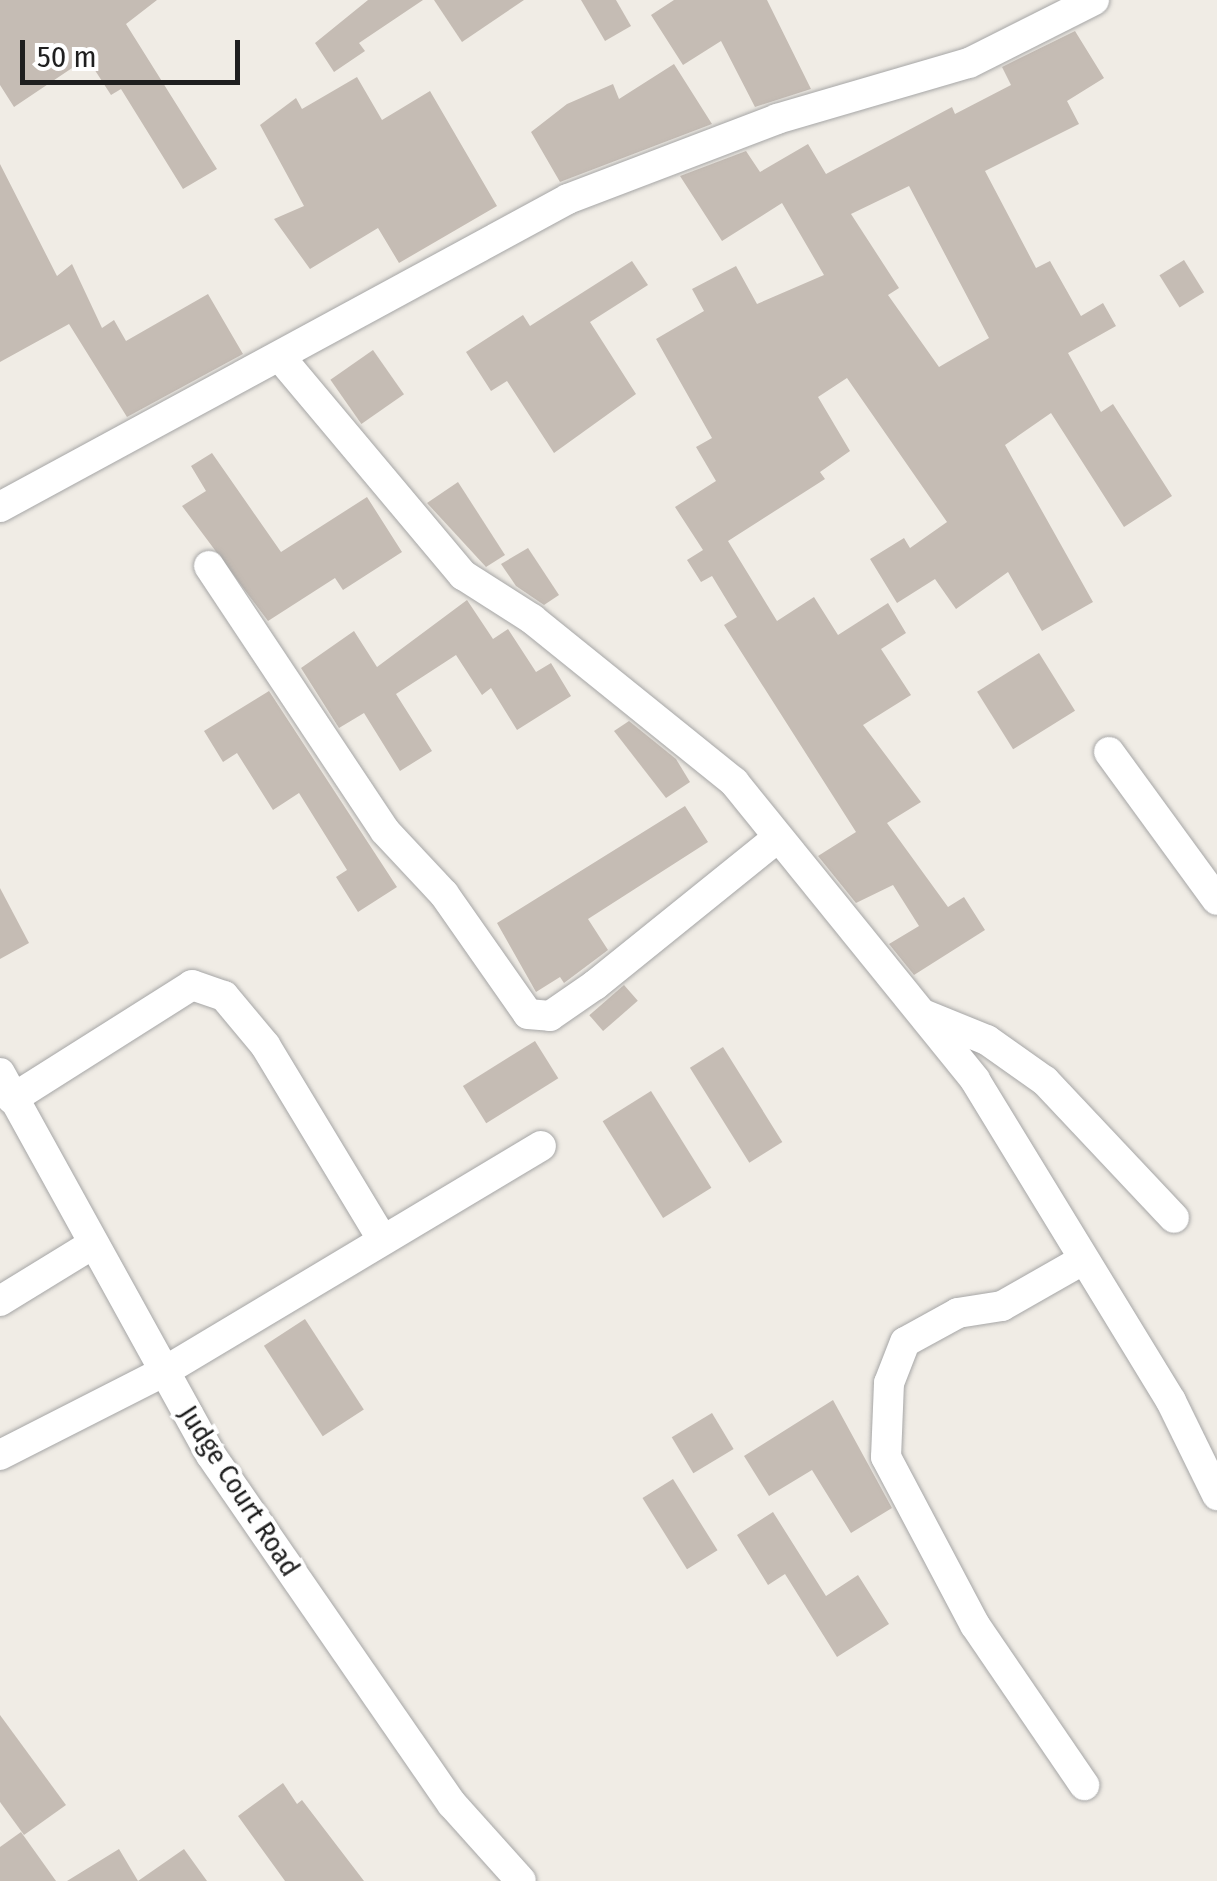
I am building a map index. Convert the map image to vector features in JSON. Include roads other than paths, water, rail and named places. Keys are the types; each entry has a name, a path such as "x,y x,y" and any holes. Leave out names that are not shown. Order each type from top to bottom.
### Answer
{"street":[{"path":"0,507 568,200 777,119 969,63 1094,0"},
{"path":"280,357 464,575 532,619 734,782 975,1080 1081,1261 1171,1402 1217,1495"},
{"path":"209,566 385,831 444,894 528,1014 550,1016 776,838"},
{"path":"1109,752 1217,900"},
{"path":"6,1086 192,984 224,996 265,1044 382,1240"},
{"path":"923,1014 987,1040 1045,1081 1174,1218"},
{"name":"Judge Court Road","path":"6,1086 211,1456 452,1804 521,1881"},
{"path":"0,1455 163,1369 541,1146"},
{"path":"0,1301 93,1244"},
{"path":"1081,1261 1002,1306 958,1313 905,1342 889,1382 886,1457 975,1624 1084,1785"}]}
